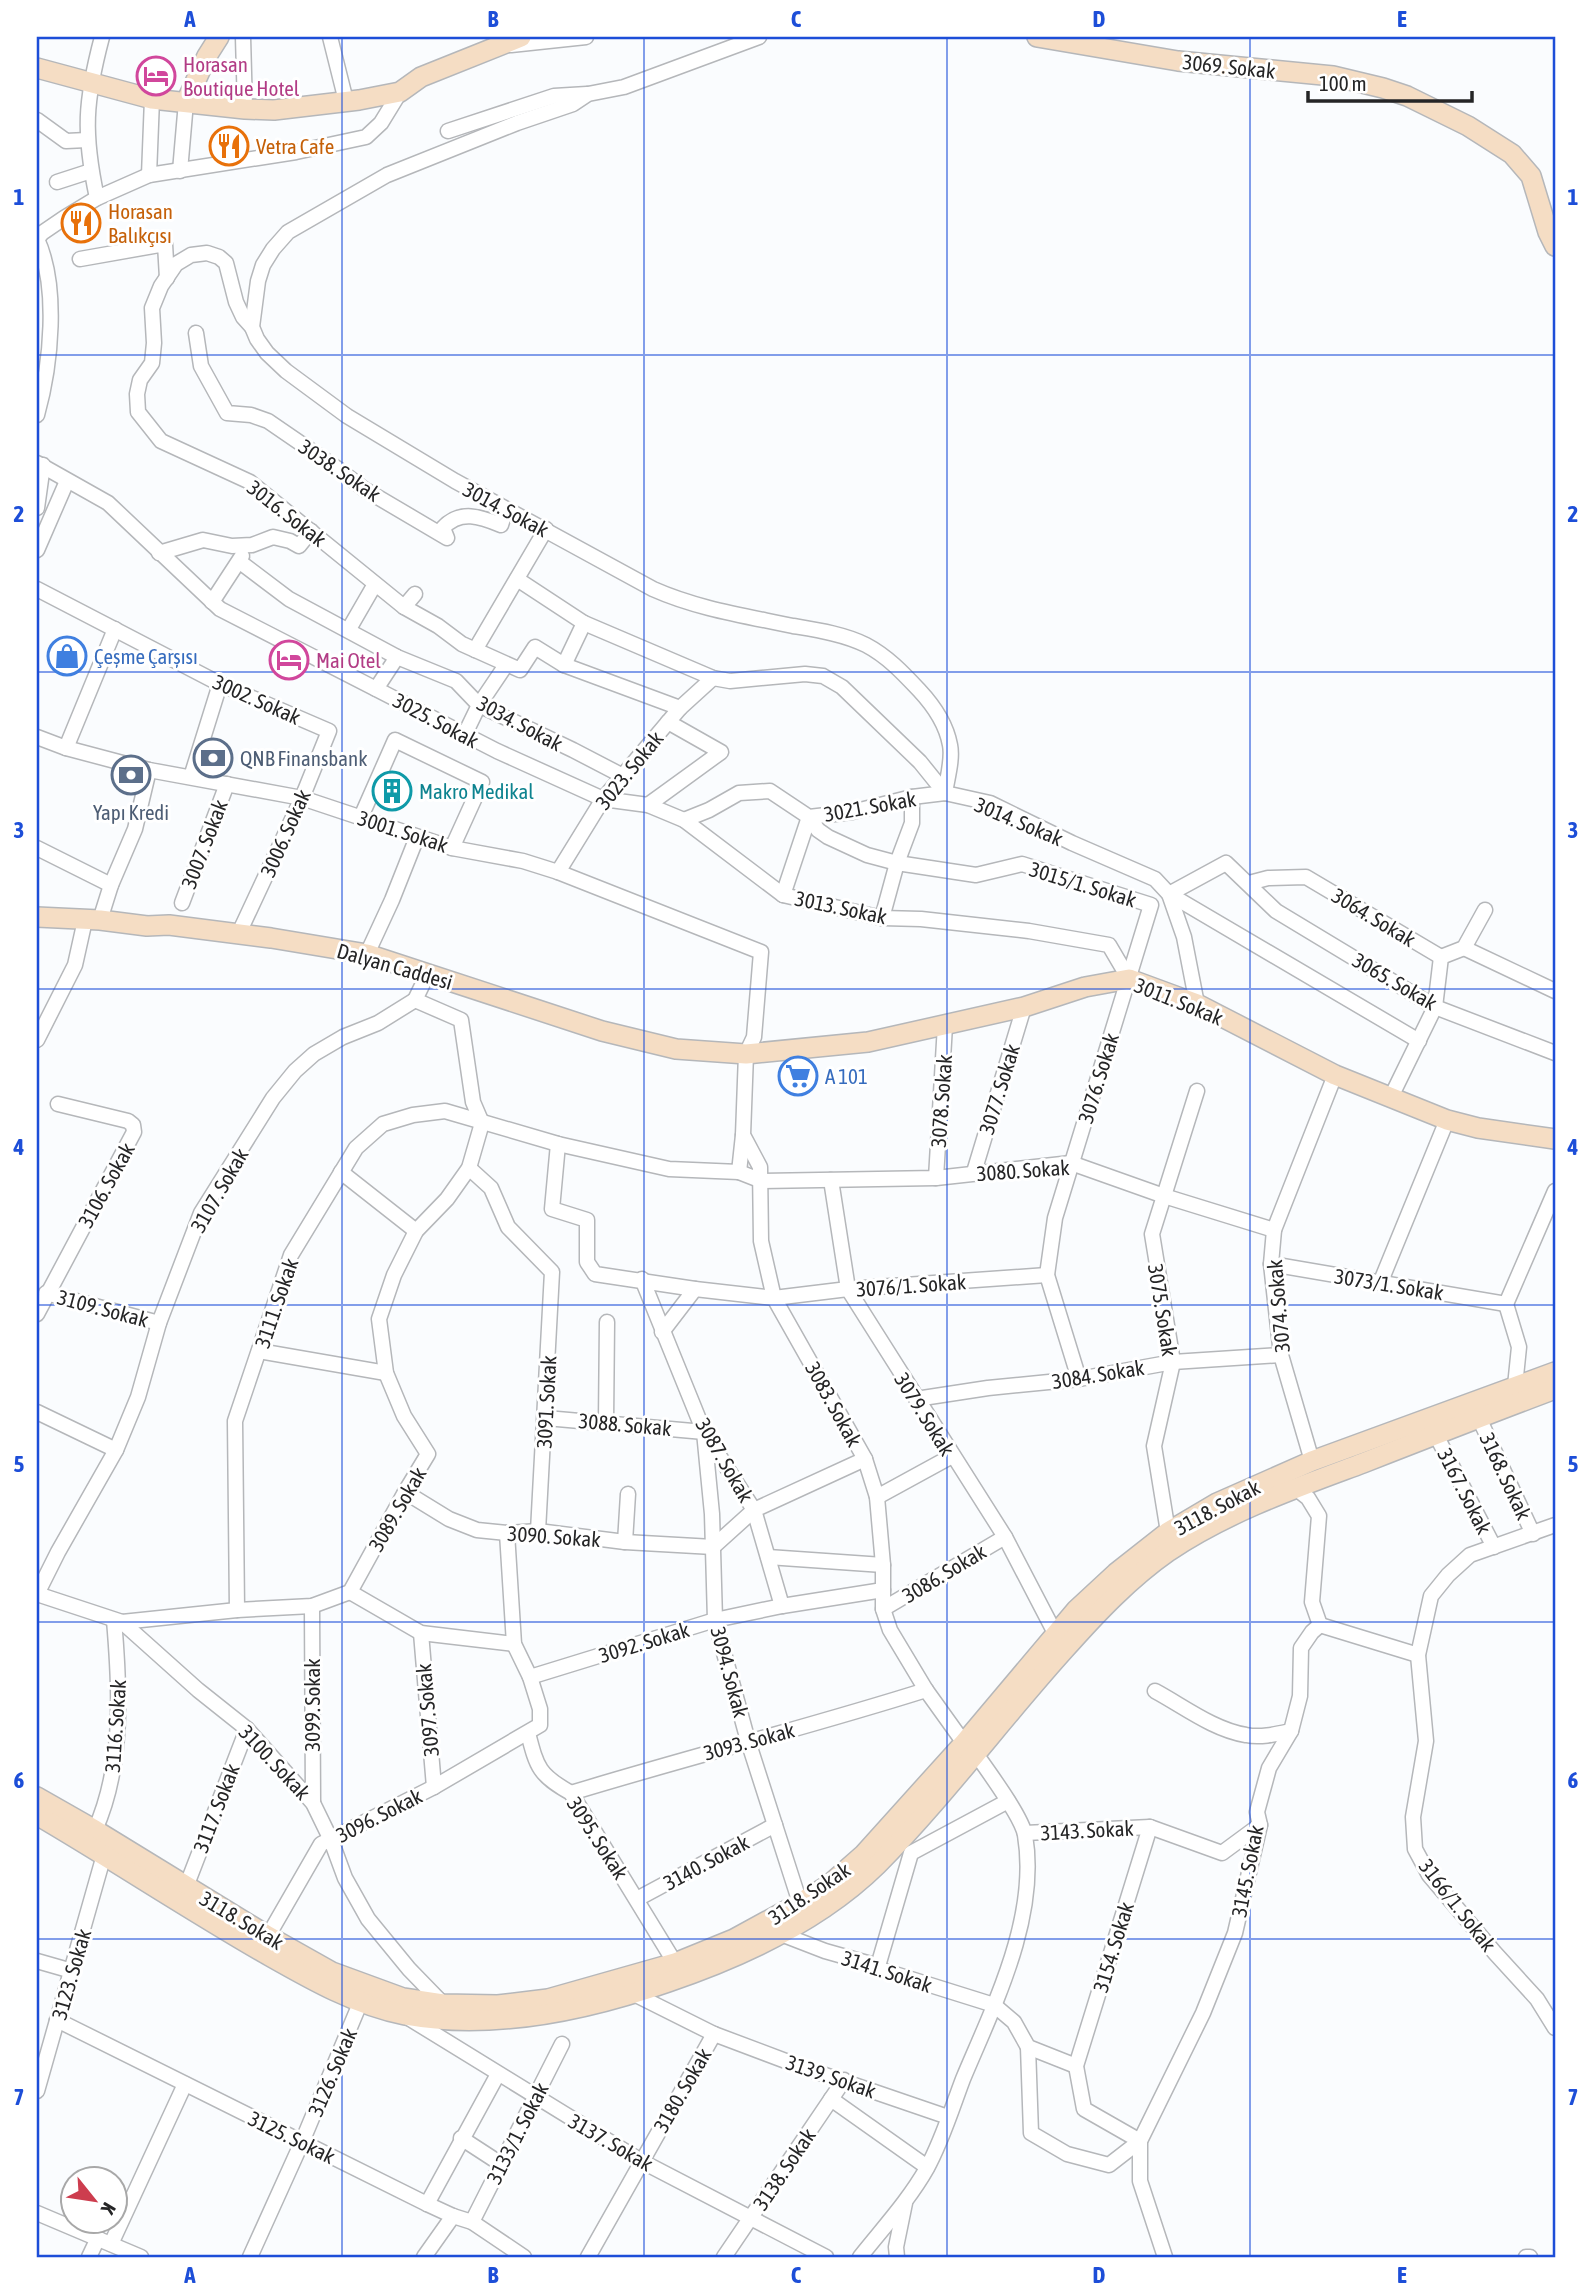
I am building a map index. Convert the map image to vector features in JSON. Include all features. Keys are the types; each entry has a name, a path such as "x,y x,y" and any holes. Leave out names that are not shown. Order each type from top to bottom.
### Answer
{"main road":[{"path":"186,102 219,37"},
{"path":"37,68 152,99 274,110 400,92 421,77 522,37"},
{"name":"3069. Sokak","path":"1037,37 1178,61 1333,76 1407,96 1468,126 1512,154 1531,176 1555,246"},
{"name":"Dalyan Caddesi","path":"37,918 239,933 367,954 602,1031 676,1049 746,1054"},
{"name":"3011. Sokak","path":"746,1054 867,1042 1024,1007 1085,987 1129,979 1197,1004 1335,1075 1447,1120 1478,1128 1555,1139"},
{"name":"3118. Sokak","path":"37,1815 324,1987 403,2014 449,2020 506,2020 634,1994 697,1972 780,1934 837,1898 874,1867 1076,1610 1116,1573 1168,1532 1217,1503 1312,1461 1555,1372"},
{"name":"3118. Sokak","path":"37,1797 268,1936 332,1972 362,1984 403,1998 443,2004 498,2005 548,1998 675,1963 734,1939 830,1884 863,1855 1037,1680 1112,1596 1179,1545 1227,1517 1294,1487 1555,1389"}],"street":[{"path":"97,198 87,140 87,104 102,37"},
{"path":"243,37 245,109"},
{"path":"330,37 346,101"},
{"path":"501,46 586,37"},
{"path":"448,131 554,96 588,94 624,87 759,37"},
{"path":"37,415 48,359 48,282 43,253 37,239 42,233 97,198 149,175 296,152 366,137 381,123 400,92"},
{"path":"252,327 253,308 263,265 273,248 288,232 387,175 517,123 573,104 588,94"},
{"path":"149,175 152,99"},
{"path":"180,170 186,102"},
{"path":"37,120 66,141 87,140"},
{"path":"57,181 91,171"},
{"path":"80,259 165,244 167,278"},
{"name":"3016. Sokak","path":"252,327 243,317 236,302 226,263 219,257 207,253 191,255 176,264 157,294 152,308 152,363 140,380 137,394 138,412 161,441 250,482 404,607 475,650 506,664"},
{"name":"3014. Sokak","path":"252,327 267,353 286,371 347,416 455,481 653,589 681,601 835,634 863,643 900,670 931,703 943,721 951,748 945,793 990,803 1155,879 1169,894"},
{"name":"3038. Sokak","path":"196,333 201,366 227,414 251,415 268,421 338,468 363,489 447,538 443,528 449,521 471,515 501,525 506,509"},
{"path":"37,508 40,464"},
{"name":"3025. Sokak","path":"40,464 107,503 220,609 464,736 603,799"},
{"path":"37,550 67,481"},
{"path":"475,650 545,529"},
{"path":"159,553 203,540 232,546 247,545 273,537 299,546 311,531"},
{"path":"212,602 240,562 247,545"},
{"name":"3034. Sokak","path":"240,562 289,599 397,657 456,681 479,705 623,776"},
{"path":"517,579 584,622 713,678 730,681 805,674 823,676 842,687 920,762 945,793"},
{"path":"348,629 375,584"},
{"name":"3002. Sokak","path":"37,589 220,684 329,731"},
{"path":"404,607 415,594"},
{"path":"564,665 584,622"},
{"path":"66,748 115,629"},
{"path":"464,736 479,705 506,664 520,670 535,647 564,665 680,708"},
{"path":"376,689 397,657"},
{"name":"3023. Sokak","path":"558,872 603,799 680,708 713,678"},
{"path":"191,777 220,684"},
{"path":"649,805 720,752 668,722"},
{"name":"3006. Sokak","path":"239,933 302,798 329,731"},
{"name":"3001. Sokak","path":"37,737 66,748 149,770 302,798 452,848 523,861 558,872 761,952"},
{"path":"361,817 395,740 482,782 452,848"},
{"path":"37,1040 75,965 92,920 111,885 135,829 149,770"},
{"name":"3007. Sokak","path":"182,904 227,784"},
{"name":"3021. Sokak","path":"684,820 739,793 770,791 809,817 852,812 912,797 945,793"},
{"path":"882,918 897,863 912,823 912,797"},
{"name":"3013. Sokak","path":"603,799 649,805 684,820 783,895 882,918 921,919 1029,931 1110,945 1129,979"},
{"path":"809,817 817,830 839,844 897,863"},
{"path":"783,895 809,817"},
{"path":"367,954 417,837"},
{"path":"37,848 111,885"},
{"name":"3015/1. Sokak","path":"897,863 976,875 1022,864 1151,905 1129,979"},
{"name":"3065. Sokak","path":"1169,894 1226,863 1276,911 1435,1007 1555,1053"},
{"name":"3064. Sokak","path":"1249,883 1268,878 1306,877 1441,957"},
{"path":"1169,894 1184,937 1197,1004"},
{"name":"3065. Sokak","path":"1169,894 1419,1041"},
{"path":"1391,1097 1435,1007 1441,957 1464,948 1485,910"},
{"path":"1464,948 1555,991"},
{"name":"3083. Sokak","path":"761,952 754,1037 746,1054 744,1135 760,1167 761,1241 774,1298 865,1459 877,1497 883,1565 883,1609 890,1630 926,1690 1008,1801 1025,1833"},
{"path":"428,974 415,1000 461,1020 473,1102 482,1122 558,1144 668,1169 739,1172 762,1181"},
{"name":"3076. Sokak","path":"1079,1379 1047,1275 1055,1218 1129,979"},
{"name":"3107. Sokak","path":"37,1594 116,1450 138,1397 159,1323 201,1213 273,1098 295,1071 314,1054 343,1037 378,1023 415,1000"},
{"name":"3077. Sokak","path":"974,1172 1024,1007"},
{"name":"3078. Sokak","path":"936,1178 945,1025"},
{"name":"3074. Sokak","path":"1312,1461 1281,1355 1272,1265 1274,1230 1335,1075"},
{"name":"3075. Sokak","path":"1168,1532 1154,1446 1173,1362 1152,1234 1197,1091"},
{"name":"3106. Sokak","path":"40,1302 134,1132 133,1125 128,1121 58,1104"},
{"name":"3111. Sokak","path":"237,1610 235,1421 291,1255 356,1148 383,1125 413,1115 445,1111 482,1122"},
{"path":"1381,1281 1447,1120"},
{"name":"3089. Sokak","path":"350,1592 428,1454 404,1416 386,1373 379,1319 394,1275 416,1231 447,1199 469,1168 482,1122"},
{"path":"739,1172 744,1135"},
{"name":"3076/1. Sokak","path":"558,1144 552,1209 587,1220 587,1262 595,1274 623,1280 642,1279 695,1289 774,1298 848,1289 1047,1275"},
{"name":"3080. Sokak","path":"762,1181 936,1178 1071,1163 1164,1196 1274,1230"},
{"name":"3091. Sokak","path":"469,1168 491,1188 509,1227 552,1272 538,1531"},
{"path":"341,1172 416,1231"},
{"name":"3079. Sokak","path":"831,1180 848,1289 1005,1537 1056,1635"},
{"path":"1515,1386 1519,1348 1506,1304 1555,1191"},
{"name":"3073/1. Sokak","path":"1272,1265 1381,1281 1506,1304"},
{"name":"3087. Sokak","path":"642,1279 704,1432 754,1510 782,1605"},
{"path":"662,1332 695,1289"},
{"name":"3109. Sokak","path":"40,1302 159,1323"},
{"path":"606,1422 607,1322"},
{"path":"259,1351 386,1373"},
{"name":"3084. Sokak","path":"916,1399 988,1388 1079,1379 1173,1362 1281,1355"},
{"path":"37,1412 116,1450"},
{"name":"3088. Sokak","path":"546,1418 704,1432"},
{"name":"3168. Sokak","path":"1479,1418 1532,1534"},
{"name":"3094. Sokak","path":"704,1432 712,1514 716,1620 748,1741 800,1903"},
{"name":"3167. Sokak","path":"1436,1435 1494,1547"},
{"path":"877,1497 952,1456"},
{"path":"713,1547 754,1510 865,1459"},
{"path":"1294,1487 1308,1498 1319,1516 1317,1567 1312,1602 1320,1625 1418,1655"},
{"name":"3090. Sokak","path":"405,1492 449,1519 477,1530 507,1533 538,1531 625,1542 713,1547"},
{"path":"625,1542 628,1494"},
{"name":"3166/1. Sokak","path":"1555,1525 1470,1555 1448,1575 1431,1597 1418,1655 1426,1741 1413,1817 1415,1849 1429,1875 1495,1954 1537,1999 1555,2028"},
{"path":"507,1533 514,1644 530,1677 540,1709 540,1725 528,1733"},
{"name":"3086. Sokak","path":"883,1609 1005,1537"},
{"path":"768,1557 883,1565"},
{"name":"3092. Sokak","path":"530,1677 716,1620 782,1605 883,1591"},
{"path":"118,1621 312,1606 350,1592 421,1633 514,1644"},
{"name":"3100. Sokak","path":"37,1594 118,1621 247,1729 313,1803 345,1878 368,1919 409,1969 443,2004"},
{"name":"3099. Sokak","path":"312,1606 313,1803"},
{"name":"3116. Sokak","path":"95,1830 111,1783 120,1682 118,1621"},
{"name":"3145. Sokak","path":"1166,2257 1140,2181 1140,2141 1203,2013 1235,1933 1261,1825 1257,1812 1269,1768 1291,1731 1300,1696 1301,1648 1320,1625"},
{"name":"3097. Sokak","path":"421,1633 434,1787"},
{"name":"3093. Sokak","path":"571,1793 926,1690"},
{"path":"1156,1691 1219,1727 1247,1735 1275,1735 1291,1731"},
{"name":"3117. Sokak","path":"186,1886 247,1729"},
{"name":"3096. Sokak","path":"268,1936 321,1844 434,1787 528,1733"},
{"name":"3095. Sokak","path":"528,1733 535,1759 548,1780 571,1793 675,1963"},
{"path":"878,1966 911,1853 1008,1801"},
{"name":"3140. Sokak","path":"637,1899 775,1825"},
{"name":"3143. Sokak","path":"1025,1833 1150,1827 1222,1853 1261,1825"},
{"name":"3154. Sokak","path":"1076,2066 1150,1827"},
{"path":"860,2257 928,2167 1003,1983 1021,1918 1027,1881 1025,1833"},
{"name":"3123. Sokak","path":"37,2091 104,1856"},
{"name":"3141. Sokak","path":"780,1934 994,2005"},
{"path":"37,1961 72,1971"},
{"name":"3139. Sokak","path":"634,1994 714,2034 948,2117"},
{"name":"3126. Sokak","path":"250,2257 302,2143 361,2001"},
{"path":"994,2005 1014,2022 1028,2047 1031,2133 1067,2154 1109,2165 1140,2141 1084,2109 1076,2066 1028,2047"},
{"name":"3137. Sokak","path":"403,2014 641,2161 826,2257"},
{"name":"3125. Sokak","path":"57,2020 427,2204 472,2222 524,2257"},
{"name":"3180. Sokak","path":"588,2257 714,2034"},
{"name":"3133/1. Sokak","path":"472,2222 562,2044"},
{"path":"427,2204 498,2074"},
{"name":"3138. Sokak","path":"724,2257 844,2080"},
{"path":"89,2257 105,2241 185,2084"},
{"path":"831,2099 928,2167"},
{"path":"461,2138 502,2164"},
{"path":"897,2257 896,2247 906,2198"},
{"path":"37,2213 141,2257"},
{"path":"424,2257 453,2216"}],"place":[{"name":"Horasan Boutique Hotel","path":"156,76"},
{"name":"Vetra Cafe","path":"229,146"},
{"name":"Horasan Balıkçısı","path":"81,223"},
{"name":"Çeșme Çarșısı","path":"67,656"},
{"name":"Mai Otel","path":"289,660"},
{"name":"QNB Finansbank","path":"213,758"},
{"name":"Yapı Kredi","path":"131,775"},
{"name":"Makro Medikal","path":"392,791"},
{"name":"A 101","path":"798,1076"}]}
